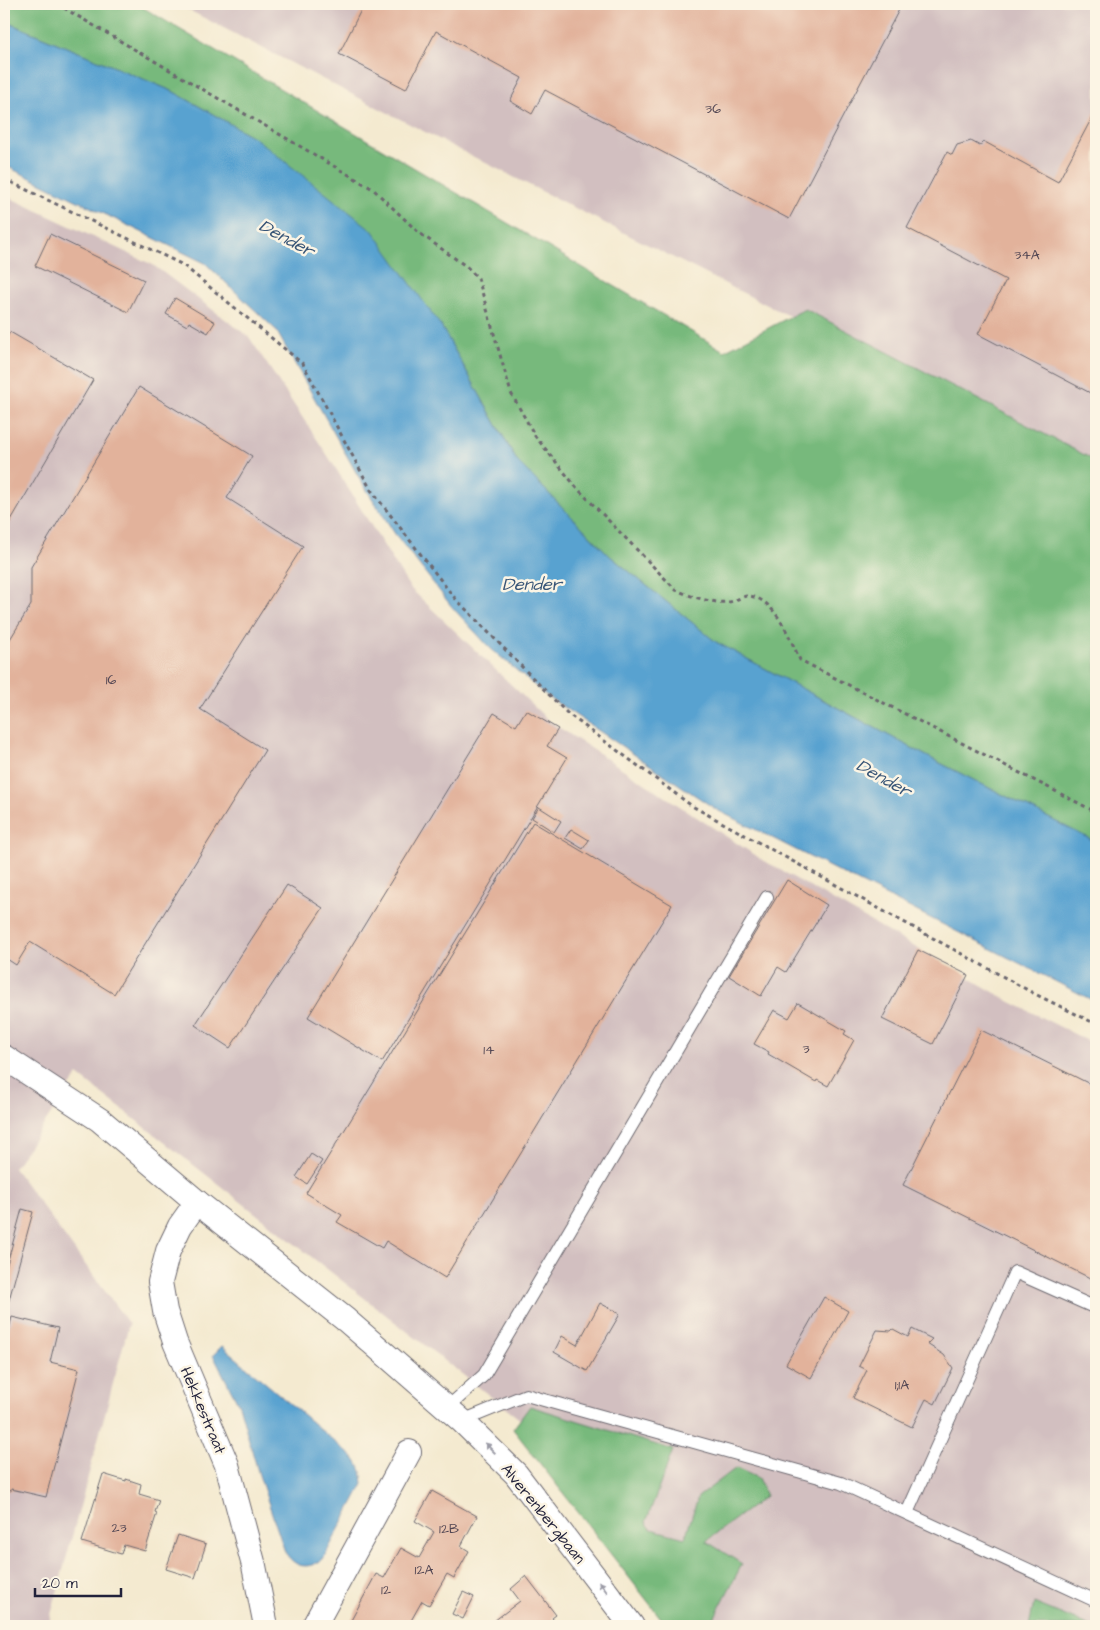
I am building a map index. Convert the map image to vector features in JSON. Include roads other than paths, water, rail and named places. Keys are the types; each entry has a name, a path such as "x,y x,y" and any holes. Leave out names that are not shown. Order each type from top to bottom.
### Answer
{"street":[{"path":"4,1057 100,1120 197,1202 346,1320 455,1414"},
{"name":"Hekkestraat","path":"197,1202 180,1226 168,1251 160,1282 165,1311 175,1342 227,1465 254,1566 266,1626"},
{"name":"Alverenbergbaan","path":"455,1414 516,1474 632,1626"},
{"path":"314,1626 409,1452"}],"lane":[{"path":"455,1414 484,1375 767,897"},
{"path":"907,1513 1015,1272 1096,1308"},
{"path":"455,1414 526,1395 842,1483 1096,1601"}],"water":[{"name":"Dender","path":"4,21 172,91 255,138 372,230 441,326 517,461 610,556 716,642 934,760 1096,842 1096,1002 717,810 547,696 490,648 452,607 395,534 361,481 276,330 205,263 4,165"},
{"path":"222,1346 354,1458 360,1468 363,1484 323,1559 317,1563 302,1566 293,1561 285,1552 259,1475 239,1405 213,1355"}]}
